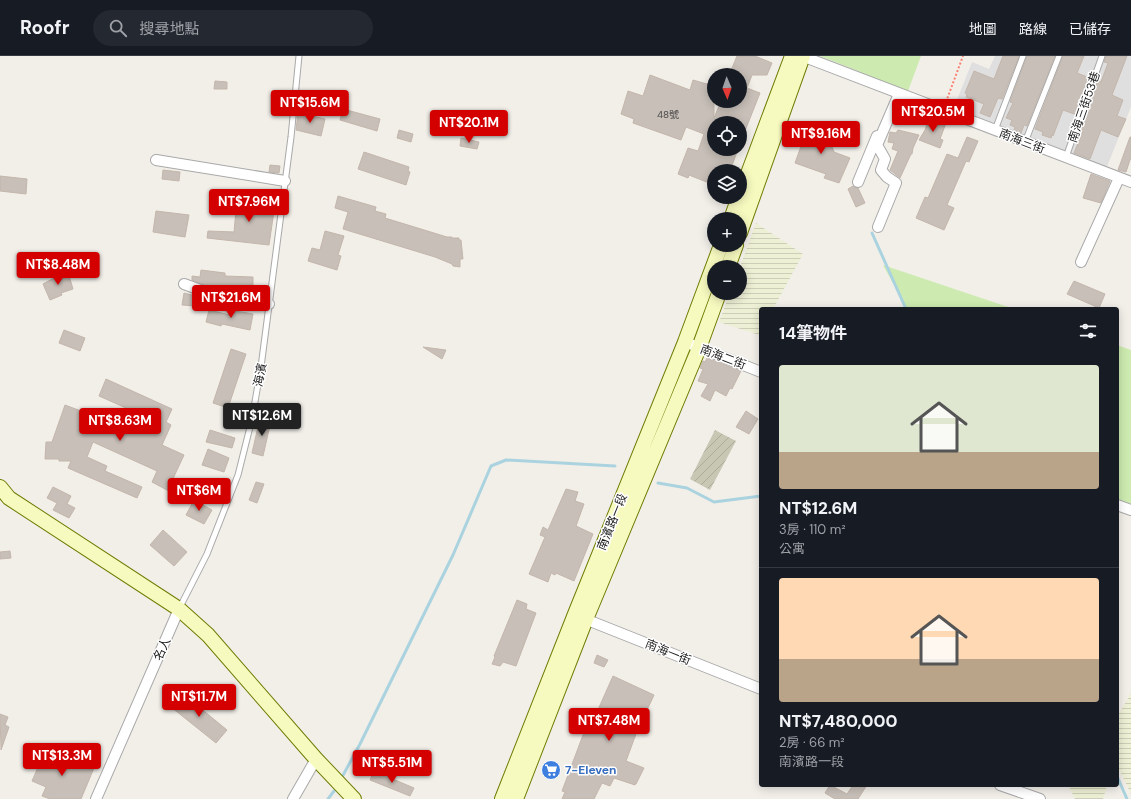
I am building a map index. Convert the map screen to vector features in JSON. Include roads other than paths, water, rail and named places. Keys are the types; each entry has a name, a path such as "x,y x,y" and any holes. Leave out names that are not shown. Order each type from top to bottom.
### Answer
{"main road":[{"path":"747,177 792,56"},
{"path":"747,213 802,56"},
{"name":"南濱路一段","path":"516,799 580,617 718,252"},
{"name":"南濱路一段","path":"502,799 580,617 699,348 716,300"},
{"path":"0,488 9,498 179,609 208,635 316,759 354,799"}],"street":[{"name":"南海三街","path":"802,56 1131,182"},
{"path":"858,182 897,93"},
{"path":"878,227 896,183 887,177 881,170 885,159 877,145 897,93"},
{"path":"156,160 285,181"},
{"path":"1081,262 1119,178"},
{"path":"184,284 203,291 224,293 269,304"},
{"name":"南海二街","path":"685,342 759,371"},
{"path":"1119,506 1131,510"},
{"name":"名人","path":"96,799 179,609"},
{"name":"南海一街","path":"580,617 759,688"},
{"path":"293,799 316,759"},
{"path":"1006,787 1040,799"}],"lane":[{"name":"海濱","path":"179,609 208,554 238,475 252,420 261,368 291,137 298,56"},
{"path":"995,130 1023,56"},
{"path":"1026,142 1059,56"},
{"name":"南海三街53巷","path":"1066,157 1102,56"}],"waterway":[{"path":"872,233 905,307"},
{"path":"341,779 360,744 453,555 491,466 506,460 615,466"},
{"path":"658,483 687,488 714,502 759,496"},
{"path":"1119,781 1127,799"},
{"path":"328,799 334,791"}],"place":[{"name":"7-Eleven","path":"551,770"}]}
